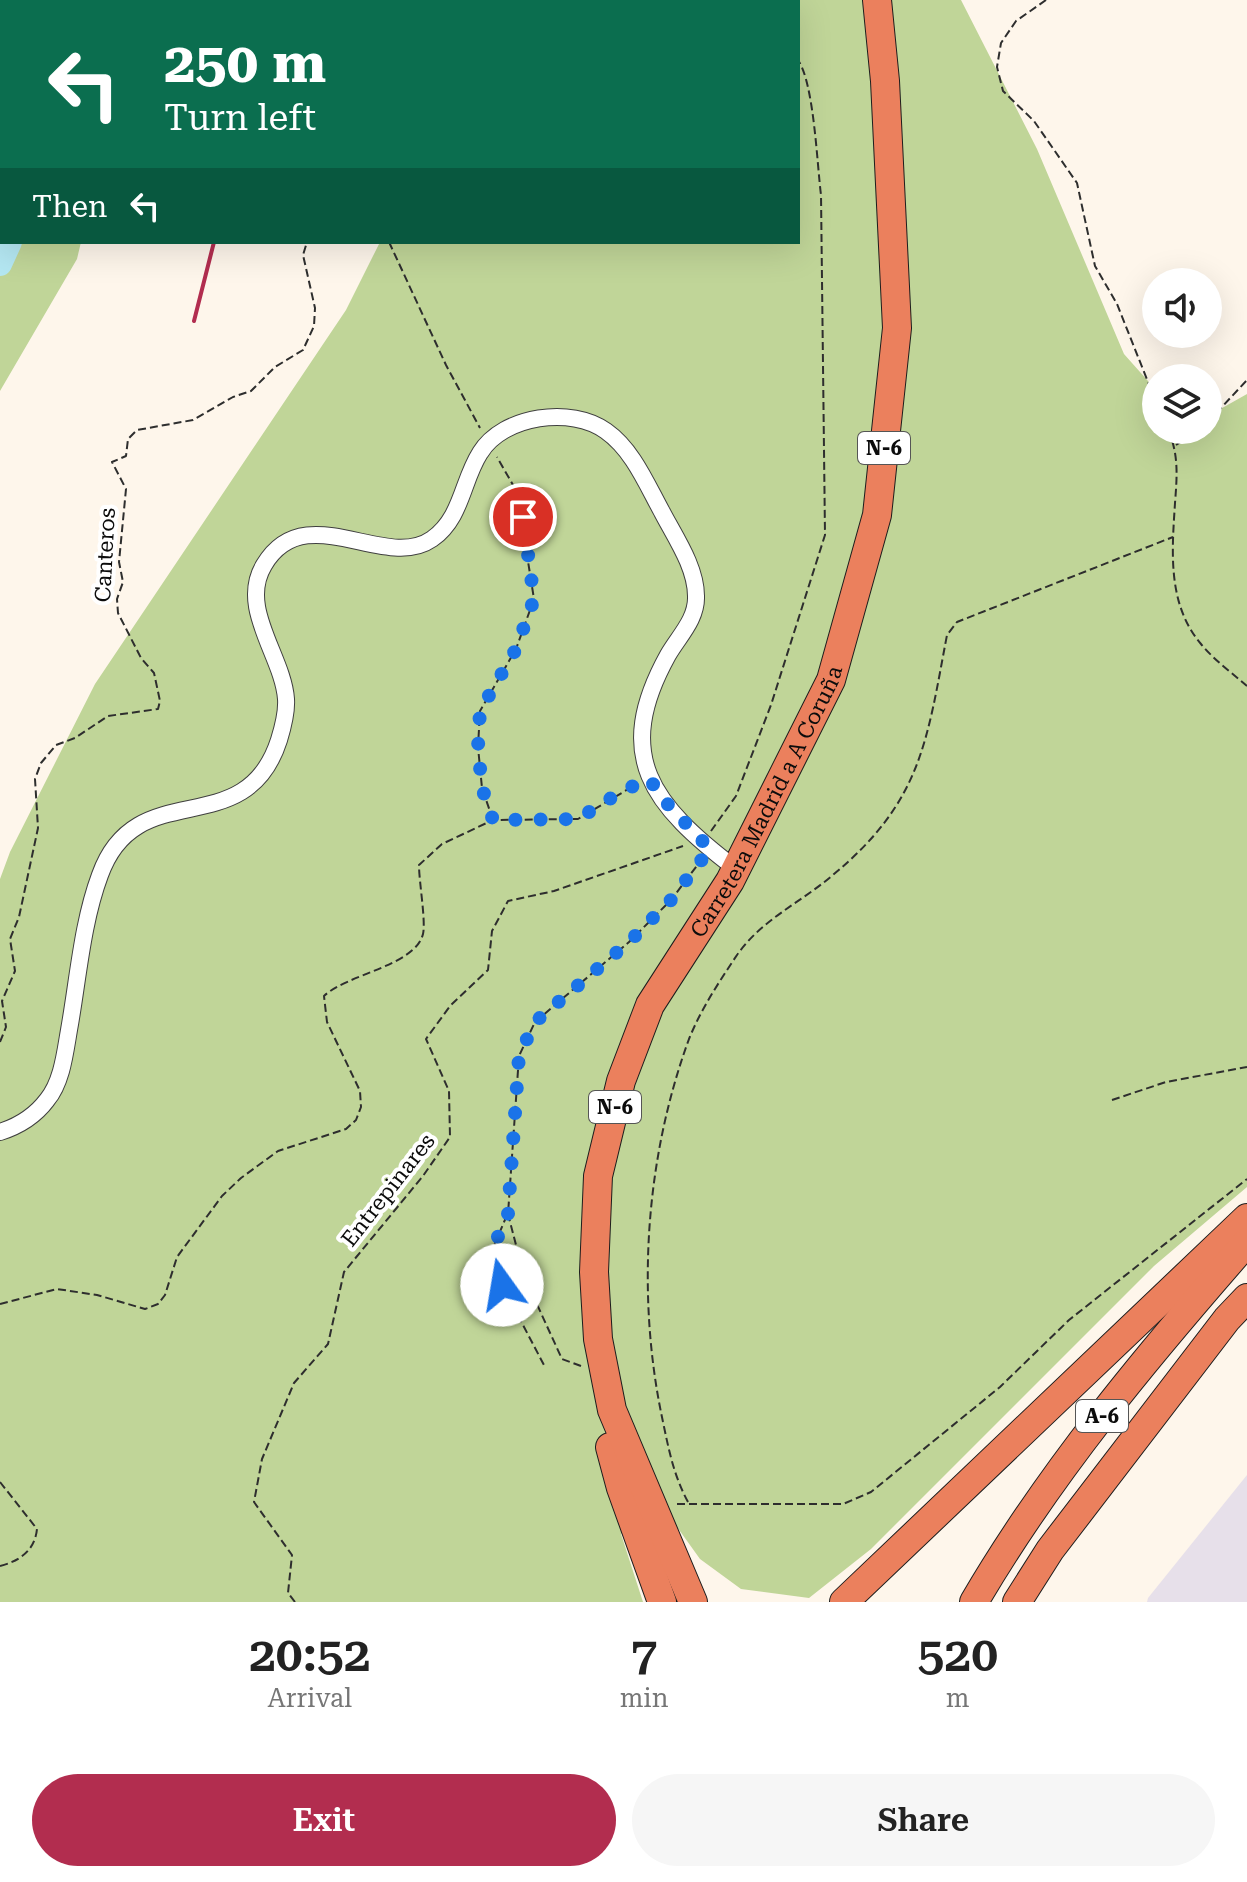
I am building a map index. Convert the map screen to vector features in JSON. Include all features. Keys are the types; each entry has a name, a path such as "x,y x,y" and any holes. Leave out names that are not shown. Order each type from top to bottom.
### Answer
{"highway":[{"name":"Carretera Madrid a A Coruña","path":"693,1602 612,1410 598,1339 594,1272 598,1176 621,1081 650,1005 736,869 831,680 877,515 897,328 885,81 877,0"},
{"path":"844,1602 1247,1218"},
{"name":"A-6","path":"974,1602 1073,1454 1148,1357 1247,1242"},
{"name":"A-6","path":"1017,1602 1050,1550 1227,1319 1247,1298"},
{"path":"612,1410 610,1449 662,1602"},
{"path":"1031,1602 1122,1458"},
{"name":"Carretera Madrid a A Coruña","path":"681,1574 708,1602"}],"street":[{"path":"0,1132 24,1121 50,1097 62,1067 94,898 109,856 121,840 151,818 239,796 268,767 285,719 286,698 257,604 257,582 263,566 285,544 304,536 340,536 407,548 427,542 454,515 480,452 489,443 525,422 549,416 572,416 609,432 641,472 677,540 694,578 697,600 691,621 653,682 642,715 641,743 650,779 660,796 706,846 736,869"}],"path":[{"path":"1046,0 1016,21 1001,43 997,67 1003,91 1034,121 1077,183 1095,266 1117,304 1142,367"},
{"path":"605,1374 562,1359 524,1276 508,1214 519,1056 535,1022 629,942 671,900 736,796 771,705 825,535 821,195 814,141 816,119 809,108 804,68 800,63"},
{"name":"Canteros","path":"0,1042 6,1027 2,1001 15,971 10,939 19,917 38,828 35,779 41,763 56,745 75,738 108,716 158,709 160,701 154,673 123,628 118,613 117,599 123,582 119,562 126,489 112,462 126,456 128,439 137,430 193,420 233,397 251,391 275,367 303,350 314,326 315,308 303,255 306,244"},
{"path":"390,244 446,365 517,492 534,599 516,649 480,711 478,747 482,788 493,820"},
{"path":"1222,407 1247,380"},
{"path":"1175,445 1171,566 1182,609 1200,644 1247,686"},
{"path":"688,1502 674,1476 654,1384 647,1268 653,1193 666,1113 703,1009 756,931 835,874 893,815 925,746 947,635 957,622 1173,537"},
{"path":"0,1304 57,1289 97,1295 145,1309 158,1304 165,1295 177,1257 222,1196 241,1178 278,1151 346,1129 356,1120 361,1107 360,1091 327,1022 324,996 334,986 404,958 418,944 423,933 419,865 442,844 493,820 578,819 624,790 650,779"},
{"name":"Entrepinares","path":"295,1602 288,1593 292,1555 254,1502 262,1459 294,1383 328,1344 344,1272 423,1176 450,1137 449,1091 426,1039 450,1006 488,970 492,931 508,901 554,891 672,849 706,846"},
{"path":"1112,1100 1166,1082 1247,1067"},
{"path":"652,1509 688,1502 843,1504 871,1492 1000,1387 1069,1320 1247,1179"},
{"path":"508,1214 493,1248 502,1285 545,1367"},
{"path":"0,1482 37,1529 36,1540 26,1554 0,1566"}],"shaded area":[{"path":"1247,1475 1247,1602 1147,1602 1148,1598"}],"green space":[{"path":"800,0 961,0 1037,149 1124,354 1142,374 1142,444 1222,444 1222,408 1247,394 1247,1187 1154,1266 871,1549 809,1598 741,1589 700,1559 667,1513 621,1534 643,1602 0,1602 0,879 10,852 95,684 346,310 379,244 800,244"},
{"path":"0,244 81,244 77,259 0,391"}],"waterway":[{"path":"0,264 9,244"}],"railway":[{"path":"194,321 213,244"}],"route":[{"path":"502,1285 493,1248 508,1214 519,1056 535,1022 629,942 671,900 710,849 660,796 650,779 624,790 578,819 493,820 482,788 478,747 480,711 495,680 516,649 534,599 523,517"}]}
